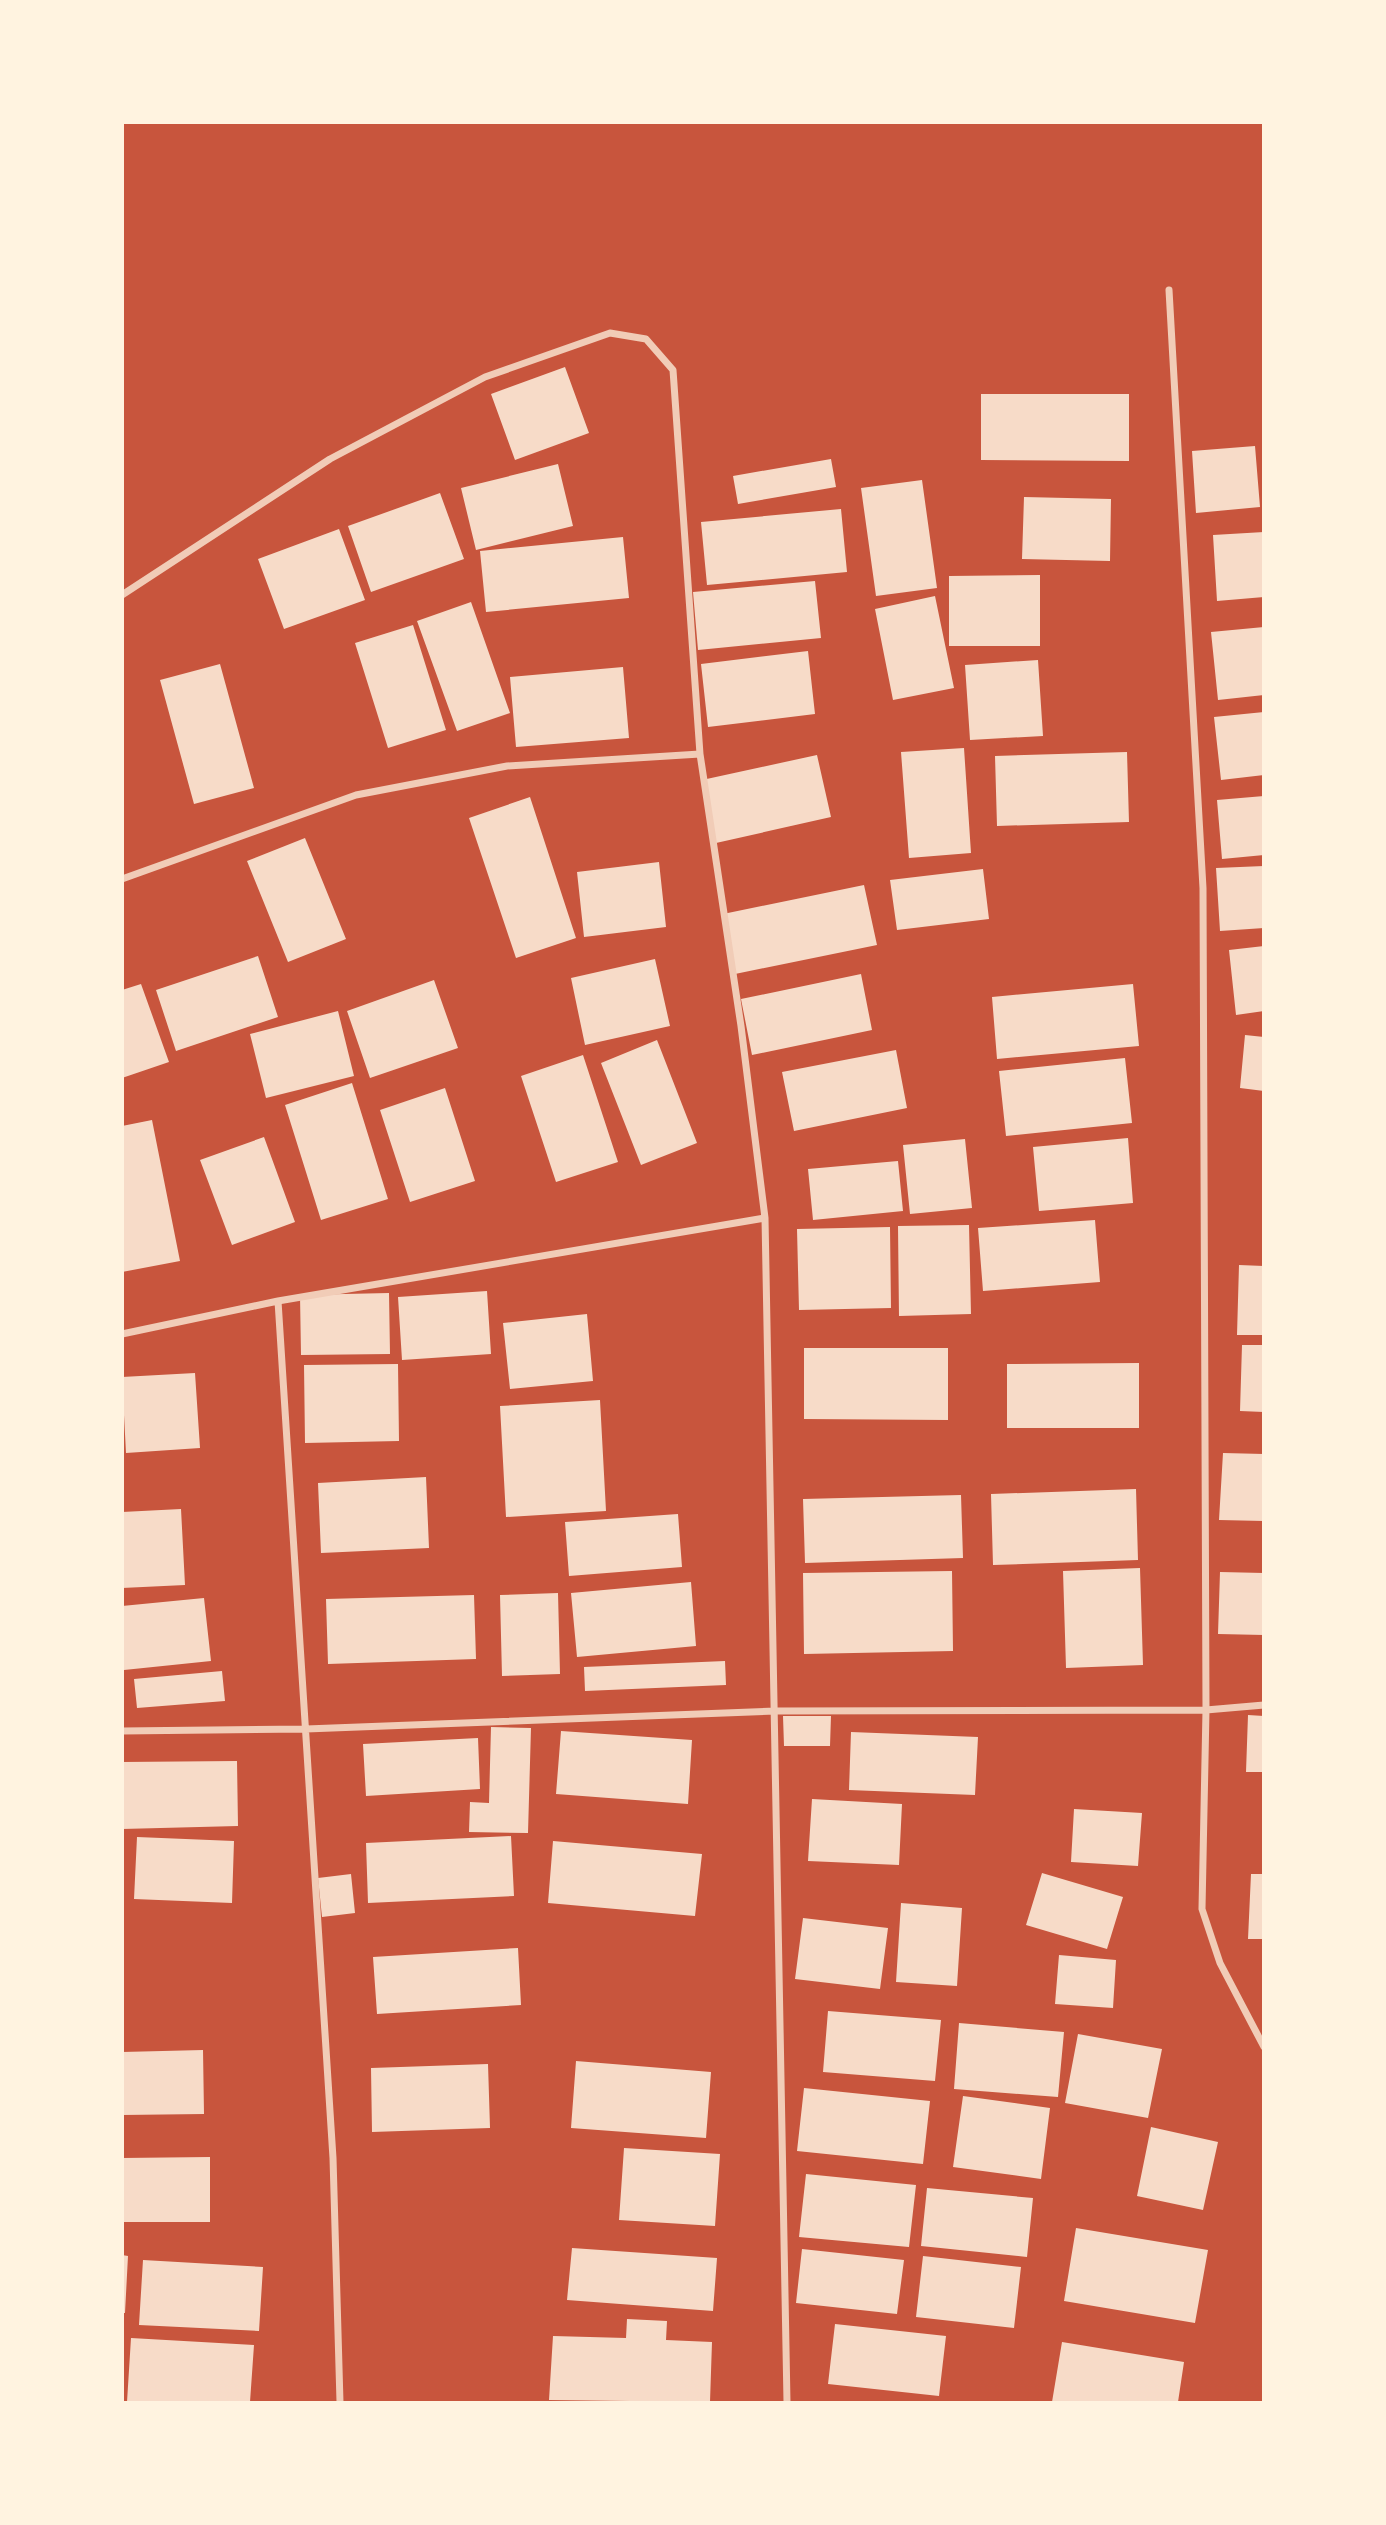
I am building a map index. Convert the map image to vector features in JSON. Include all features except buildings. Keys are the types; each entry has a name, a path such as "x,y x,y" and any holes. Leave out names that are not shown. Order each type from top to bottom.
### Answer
{"street":[{"path":"1170,290 1203,888 1206,1710 1202,1909 1220,1963 1264,2047"},
{"path":"122,596 330,459 485,377 610,333 646,339 673,370 700,754 741,1026 765,1218 787,2403"},
{"path":"122,879 356,795 507,766 700,754"},
{"path":"122,1334 278,1301 765,1218"},
{"path":"278,1301 333,2158 340,2403"},
{"path":"122,1731 306,1729 775,1712 1206,1710 1264,1705"}]}
